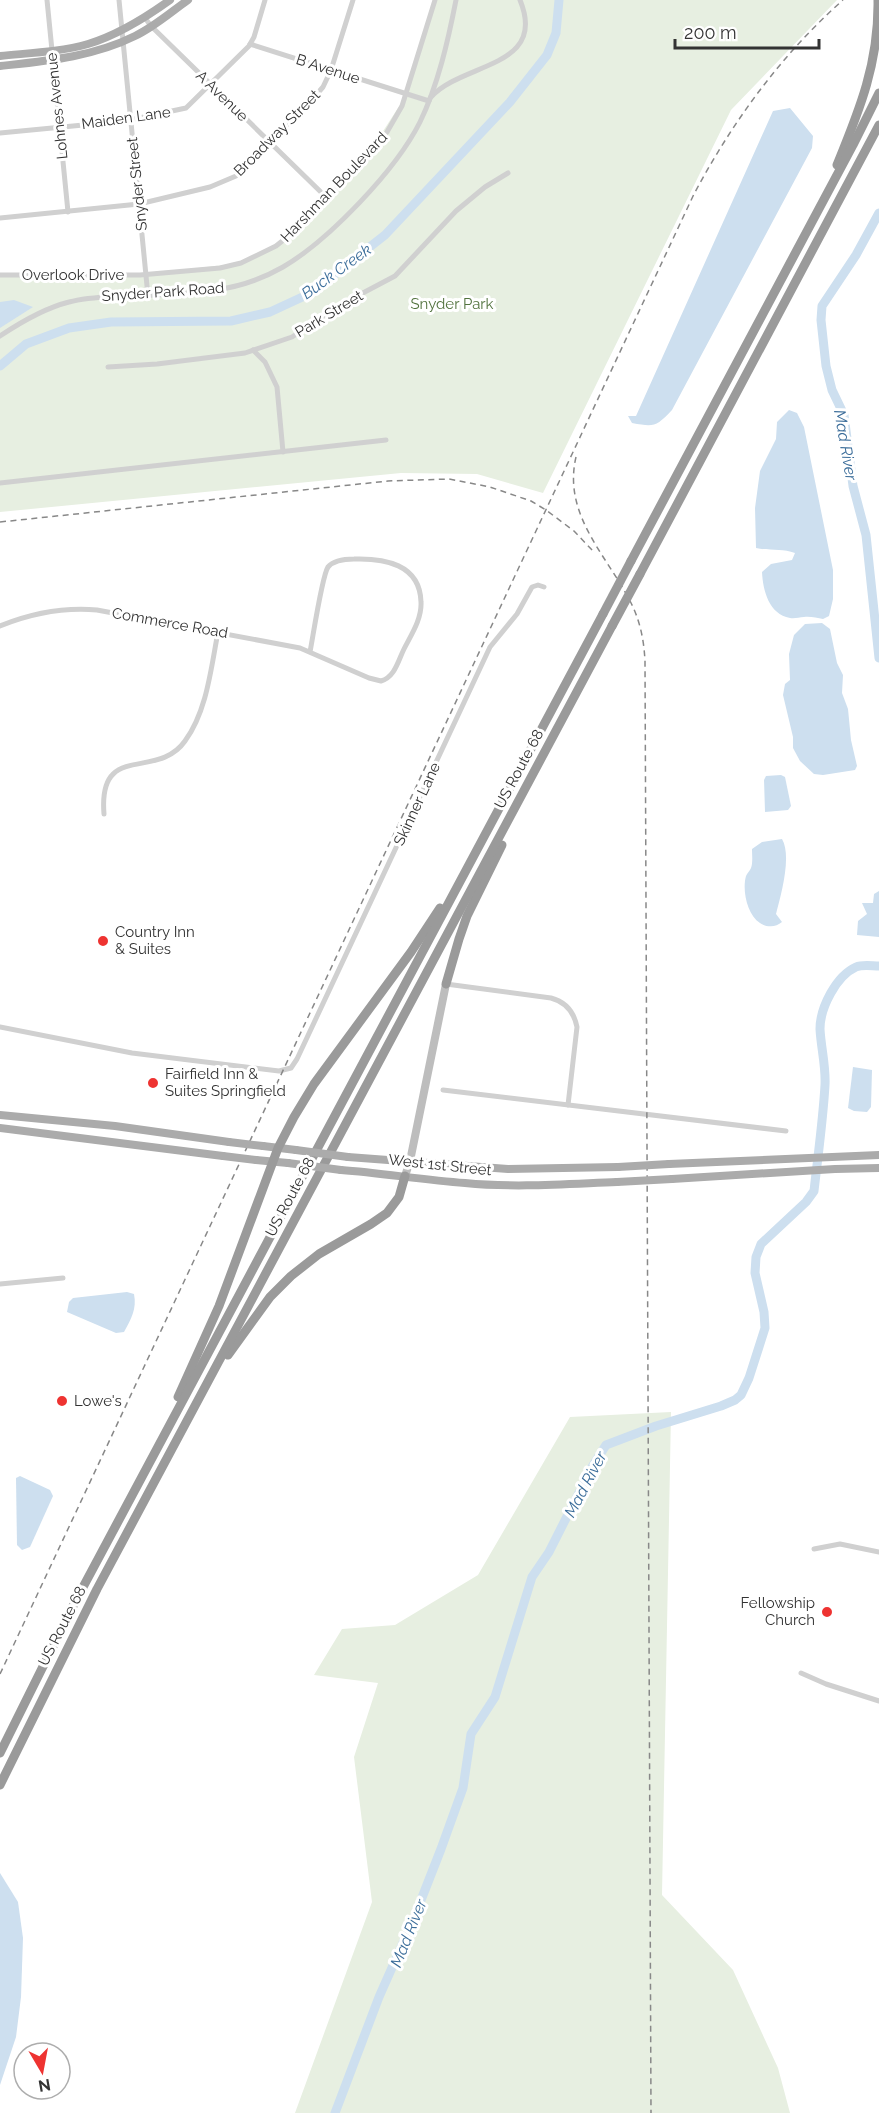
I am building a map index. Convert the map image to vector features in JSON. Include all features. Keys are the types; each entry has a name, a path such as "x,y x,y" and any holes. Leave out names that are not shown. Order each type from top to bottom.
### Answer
{"highway":[{"path":"812,222 865,97 877,38 878,0"},
{"path":"812,222 879,93"},
{"name":"US Route 68","path":"0,1785 97,1589 879,125"},
{"name":"US Route 68","path":"0,1753 69,1614 812,222"},
{"path":"446,984 467,916 525,790"},
{"path":"137,1486 208,1334 278,1148 314,1084 463,877"},
{"path":"206,1386 259,1312 280,1287 319,1254 387,1213 399,1197 405,1176"}],"main road":[{"path":"0,56 89,43 145,18 170,0"},
{"path":"0,66 53,60 87,53 123,41 151,26 188,0"},
{"path":"405,1176 446,984"},
{"name":"West 1st Street","path":"0,1115 115,1126 348,1157 508,1169 618,1167 879,1155"},
{"name":"West 1st Street","path":"0,1128 341,1170 501,1185 617,1182 879,1168"}],"street":[{"name":"Lohnes Avenue","path":"47,0 68,212"},
{"name":"Snyder Street","path":"119,0 148,296"},
{"name":"Maiden Lane","path":"0,133 130,120 186,108 250,44 265,0"},
{"name":"Broadway Street","path":"0,218 139,204 229,181 244,170 317,95 331,70 353,0"},
{"name":"Harshman Boulevard","path":"146,274 220,268 254,258 285,240 380,142 398,115 407,94 435,0"},
{"name":"Snyder Park Road","path":"0,336 39,314 68,302 228,288 261,278 295,259 340,220 383,176 413,134 429,100 446,44 456,0"},
{"name":"Snyder Park Road","path":"429,100 449,83 508,56 517,48 524,36 526,24 520,0"},
{"name":"A Avenue","path":"145,18 210,85 327,198"},
{"name":"B Avenue","path":"250,44 429,100"},
{"name":"Park Street","path":"108,367 180,362 253,350 301,332 342,304 395,276 456,211 485,187 508,173"},
{"name":"Overlook Drive","path":"0,275 146,274"},
{"path":"253,350 265,362 277,387 283,452"},
{"path":"3,483 386,440"},
{"name":"Commerce Road","path":"0,626 33,614 73,609 97,610 284,644 310,652 376,681 385,680 392,674 417,621 421,607 418,587 405,569 378,559 351,559 330,565 324,583 310,652"},
{"name":"Skinner Lane","path":"0,1027 134,1053 279,1071 288,1069 294,1064 490,647 517,614 532,587 538,585 544,587"},
{"path":"104,814 106,784 117,770 128,765 152,762 168,756 181,747 189,736 205,694 218,632"},
{"path":"446,984 550,998 566,1005 573,1015 577,1032 568,1105"},
{"path":"443,1090 786,1131"},
{"path":"0,1284 63,1278"},
{"path":"814,1549 840,1544 879,1551"},
{"path":"801,1673 826,1684 879,1701"}],"green space":[{"name":"Snyder Park","path":"435,0 837,0 731,110 543,493 477,474 401,473 0,512 0,276 146,274 241,263 276,246 367,156 407,94"},
{"path":"671,1412 662,1895 733,1970 778,2068 790,2113 295,2113 372,1902 354,1757 378,1683 314,1675 342,1629 395,1625 478,1575 570,1417"}],"water":[{"path":"790,108 813,136 812,148 672,410 658,423 645,425 632,423 628,416 636,416 773,111"},
{"path":"14,300 33,307 0,328 0,302"},
{"path":"789,410 797,413 804,427 833,570 833,599 829,616 823,619 790,618 783,616 772,607 764,587 762,572 771,564 792,560 795,553 756,548 755,508 760,471 776,439 777,422"},
{"path":"822,623 830,629 837,663 843,675 842,693 848,709 851,740 857,766 855,770 823,775 814,774 800,761 793,748 793,737 783,695 785,684 790,680 789,654 794,635 805,624"},
{"path":"766,776 785,777 791,806 788,810 765,812 764,780"},
{"path":"782,839 785,846 786,865 776,914 782,922 775,926 763,925 749,908 745,895 746,876 752,866 752,849 762,842"},
{"path":"879,891 879,937 857,935 858,921 867,914 862,903 873,903 874,894"},
{"path":"853,1067 872,1070 871,1107 867,1112 848,1108"},
{"path":"127,1292 134,1294 135,1304 124,1332 116,1333 67,1312 69,1302 73,1298"},
{"path":"20,1476 50,1490 53,1496 30,1547 22,1550 17,1545 16,1478"},
{"path":"0,1873 18,1902 23,1938 21,1997 16,2037 15,2041 12,2041 12,2049 0,2085"}],"waterway":[{"name":"Buck Creek","path":"0,366 26,344 69,328 111,322 231,321 270,312 311,293 385,235 510,102 547,55 556,33 559,0"},
{"name":"Mad River","path":"879,213 856,255 822,306 821,320 826,366 832,390 844,415 853,486 866,535 879,658"},
{"name":"Mad River","path":"335,2113 379,1997 441,1849 463,1788 471,1734 495,1697 532,1577 549,1552 592,1467 606,1445 656,1426 721,1406 741,1395 765,1328 764,1312 755,1273 756,1257 761,1244 806,1202 814,1191 825,1085 820,1029 823,1012 830,994 849,971 856,967 879,966"}],"railway":[{"path":"0,1674 694,194 725,141 760,90 799,43 843,0"},
{"path":"576,457 573,479 582,518 633,607 642,634 645,661 651,2113"},
{"path":"0,522 388,481 449,479 490,487 531,501 574,531 593,551"}],"place":[{"name":"Country Inn & Suites","path":"103,941"},
{"name":"Fairfield Inn & Suites Springfield","path":"153,1083"},
{"name":"Lowe's","path":"62,1401"},
{"name":"Fellowship Church","path":"827,1612"}]}
